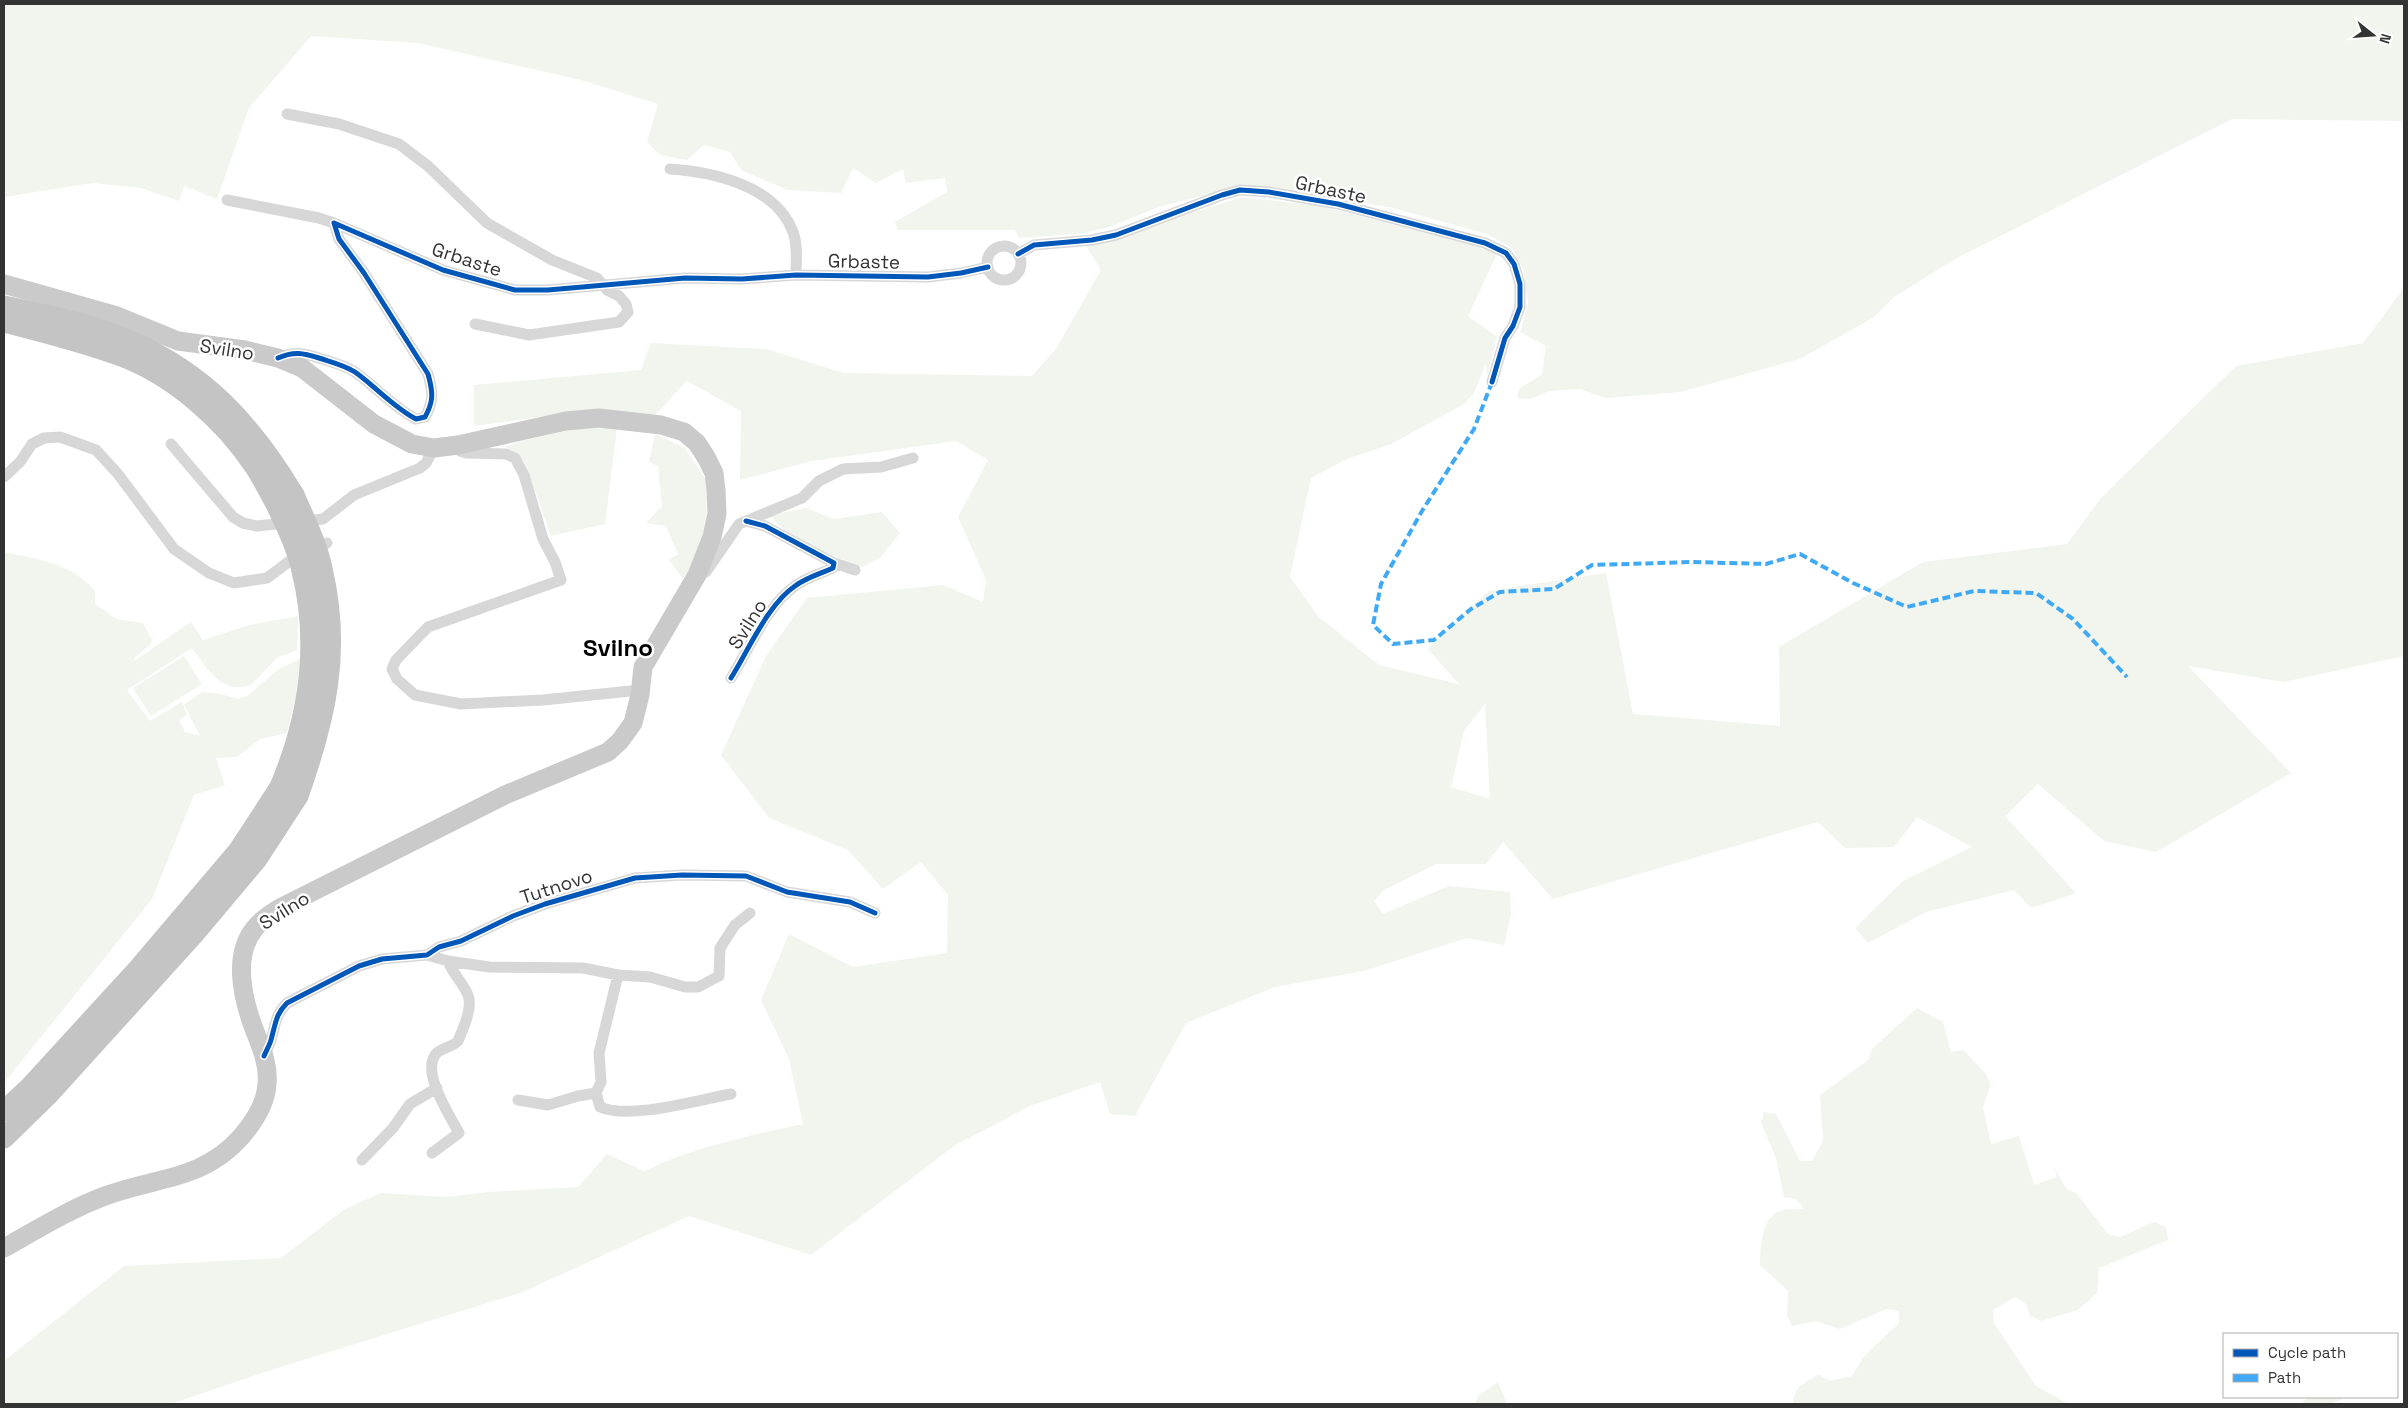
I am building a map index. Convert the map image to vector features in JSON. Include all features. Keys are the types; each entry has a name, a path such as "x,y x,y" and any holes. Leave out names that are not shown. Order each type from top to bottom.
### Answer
{"highway":[{"path":"4,306 64,320 128,340 171,362 222,399 251,430 272,458 285,499 309,609 312,656 305,712 292,757 289,791 257,859 194,934 49,1094 4,1138"},
{"path":"4,322 61,336 123,357 165,379 210,414 285,499"},
{"path":"4,1111 28,1088 138,969 289,791"}],"main road":[{"name":"Svilno","path":"4,284 117,316 178,341 246,350 278,358 302,368 374,424 412,444 434,448 458,445 566,421 599,418 661,425 684,432 704,450 714,473 717,514 712,537 697,575 649,656 642,673 632,723 627,733 608,752 496,799 282,907 255,927 245,945 242,967 247,1004 264,1056 268,1085 261,1107 240,1137 214,1161 176,1178 122,1189 4,1248"}],"street":[{"name":"Grbaste","path":"287,114 339,124 399,144 428,166 487,222 552,260 598,278 607,290 619,296 626,304 628,312 619,322 529,335 475,324"},
{"path":"670,169 696,171 721,177 770,200 786,217 794,234 796,275"},
{"name":"Grbaste","path":"1018,254 1034,246 1092,240 1116,235 1240,190 1269,192 1338,204 1485,243 1506,253 1514,264 1520,284 1520,307 1513,326 1505,338 1492,382"},
{"name":"Grbaste","path":"227,200 318,218 334,223 443,270 515,290 548,290 603,284 796,275 928,277 988,267"},
{"path":"278,358 290,353 302,353 339,364 355,372 404,413 416,419 425,417 432,404 433,392 428,374 364,273 339,239 334,223"},
{"path":"1011,247 1018,254 1021,265 1019,271 1010,278 999,279 990,272 988,256 995,248 1011,247"},
{"path":"4,477 20,462 32,444 44,438 60,437 96,450 118,474 174,549 209,573 234,583 267,578 291,560 327,543"},
{"path":"171,444 233,517 243,523 257,526 323,519 354,496 420,468 426,463 434,448"},
{"name":"Svilno","path":"458,445 460,450 466,453 506,454 515,458 524,475 543,539 555,562 560,580 428,627 396,660 392,669 396,679 415,695 461,704 544,700 640,690"},
{"name":"Svilno","path":"697,575 706,572 739,524 802,498 819,481 843,469 881,467 913,458"},
{"path":"746,521 765,526 834,563 855,570"},
{"name":"Svilno","path":"731,678 779,600 805,579 833,568 834,563"},
{"name":"Tutnovo","path":"427,955 439,947 461,941 513,916 545,904 635,878 682,875 746,876 787,892 850,902 876,913"},
{"name":"Tutnovo","path":"264,1056 272,1037 273,1024 278,1012 294,999 370,962 382,959 427,955 448,962 522,969 583,968 618,975 650,977 685,987 698,987 719,976 720,948 726,936 750,913"},
{"path":"432,1152 458,1133 436,1088 432,1063 435,1056 458,1041 469,1005 467,994 448,962"},
{"path":"618,975 601,1038 599,1053 601,1082 596,1093 600,1107 612,1111 652,1109 731,1094"},
{"path":"362,1160 393,1128 410,1104 436,1088"},
{"path":"518,1100 548,1106 566,1099 596,1093"}],"shaded area":[{"path":"4,4 2404,4 2404,121 2232,119 1955,259 1894,297 1874,317 1800,359 1681,392 1606,398 1579,389 1550,391 1530,399 1517,398 1519,389 1542,374 1546,346 1520,332 1528,303 1523,268 1512,248 1487,234 1393,208 1274,187 1239,186 1159,207 1109,227 1079,234 1019,238 1015,230 897,230 895,222 947,192 945,178 906,183 903,169 876,183 853,168 841,193 788,190 741,170 730,152 704,145 687,160 660,155 647,142 658,104 581,80 418,43 311,36 249,108 217,199 184,186 179,201 141,188 93,183 4,197"},
{"path":"1242,197 1320,206 1486,248 1497,254 1468,316 1497,337 1487,377 1486,364 1474,393 1464,404 1391,444 1347,459 1311,478 1290,577 1319,617 1379,665 1459,684 1428,649 1489,591 1606,573 1633,714 1780,726 1779,647 1923,562 2067,544 2101,498 2236,366 2363,343 2404,288 2404,656 2284,682 2188,666 2291,773 2156,852 2104,841 2038,784 2005,816 2076,893 2031,908 2014,890 1926,912 1868,943 1855,928 1903,881 1972,847 1917,817 1894,847 1845,848 1818,822 1553,899 1503,842 1486,864 1436,864 1384,890 1374,901 1383,914 1449,886 1510,892 1511,914 1504,945 1467,938 1364,971 1275,987 1186,1023 1135,1116 1110,1114 1100,1082 1030,1106 954,1146 811,1255 689,1216 523,1292 271,1370 171,1404 4,1404 4,1361 124,1266 281,1258 345,1209 381,1193 447,1197 489,1192 578,1187 607,1154 644,1171 702,1149 803,1124 789,1059 761,1000 789,934 853,967 947,953 948,895 921,862 883,889 848,850 769,818 721,755 766,656 807,598 943,585 983,602 986,580 958,517 988,460 956,441 812,461 740,480 741,411 687,381 654,416 600,409 474,426 474,385 641,370 651,343 766,349 844,373 1032,376 1056,349 1101,270 1086,246","holes":["1485,704 1490,799 1451,787 1464,731"]},
{"path":"584,427 617,428 605,524 551,536 526,465 518,453 505,447 517,442"},
{"path":"655,434 685,448 706,480 707,523 691,567 683,579 669,560 678,554 666,526 646,523 662,506 658,466 649,462"},
{"path":"806,508 834,519 882,512 900,533 881,557 862,567 812,547 789,533 770,515"},
{"path":"4,552 41,560 65,568 86,582 95,591 95,604 116,619 143,623 152,640 151,644 135,657 134,661 191,622 203,640 250,625 298,616 297,650 277,658 252,684 232,687 224,684 210,672 192,648 127,690 150,721 182,702 187,715 179,720 185,732 200,736 184,705 202,692 221,694 238,699 247,696 279,669 300,659 296,695 287,733 260,739 237,757 216,758 225,785 194,795 152,899 4,1083"},
{"path":"184,656 202,684 151,716 133,688"},
{"path":"1917,1008 1943,1022 1951,1052 1963,1050 1985,1073 1991,1084 1983,1107 1991,1144 2019,1136 2034,1185 2057,1177 2053,1165 2066,1188 2077,1194 2108,1234 2120,1237 2154,1222 2166,1227 2168,1240 2099,1268 2097,1293 2078,1310 2041,1321 2030,1316 2026,1304 2015,1297 1993,1310 1994,1323 2036,1386 2069,1404 1793,1404 1795,1393 1798,1389 1819,1374 1829,1381 1852,1376 1864,1356 1899,1323 1899,1311 1887,1309 1840,1329 1816,1321 1792,1326 1787,1315 1788,1291 1760,1265 1761,1242 1765,1227 1773,1215 1785,1210 1804,1209 1796,1199 1784,1197 1776,1158 1761,1123 1764,1112 1776,1114 1800,1161 1812,1161 1823,1141 1820,1095 1868,1060 1872,1049"},
{"path":"1498,1382 1507,1404 1475,1404 1478,1396"},
{"path":"2306,1398 2344,1398 2331,1404 2302,1404"}],"marked path":[{"path":"1492,382 1474,429 1422,511 1381,584 1373,625 1393,644 1434,640 1471,609 1500,592 1554,589 1592,565 1693,562 1766,564 1800,554 1853,583 1907,607 1974,591 2036,593 2073,619 2127,677"}],"cycle path":[{"path":"1018,254 1034,245 1092,240 1116,235 1240,190 1269,192 1338,204 1485,243 1506,253 1514,264 1520,284 1520,307 1513,326 1505,338 1492,382"},
{"path":"278,358 289,354 303,354 346,367 363,378 400,409 416,419 425,417 428,411 432,396 428,374 364,273 339,239 334,223 443,270 515,290 548,290 685,278 742,279 796,275 928,277 988,267"},
{"path":"731,678 759,629 776,604 795,586 833,568 834,563 765,526 746,521"},
{"path":"264,1056 271,1041 278,1015 287,1003 359,966 382,959 427,955 439,947 461,941 513,916 545,904 635,878 682,875 746,876 787,892 850,902 875,913"}],"district":[{"name":"Svilno","path":"618,648"}]}
